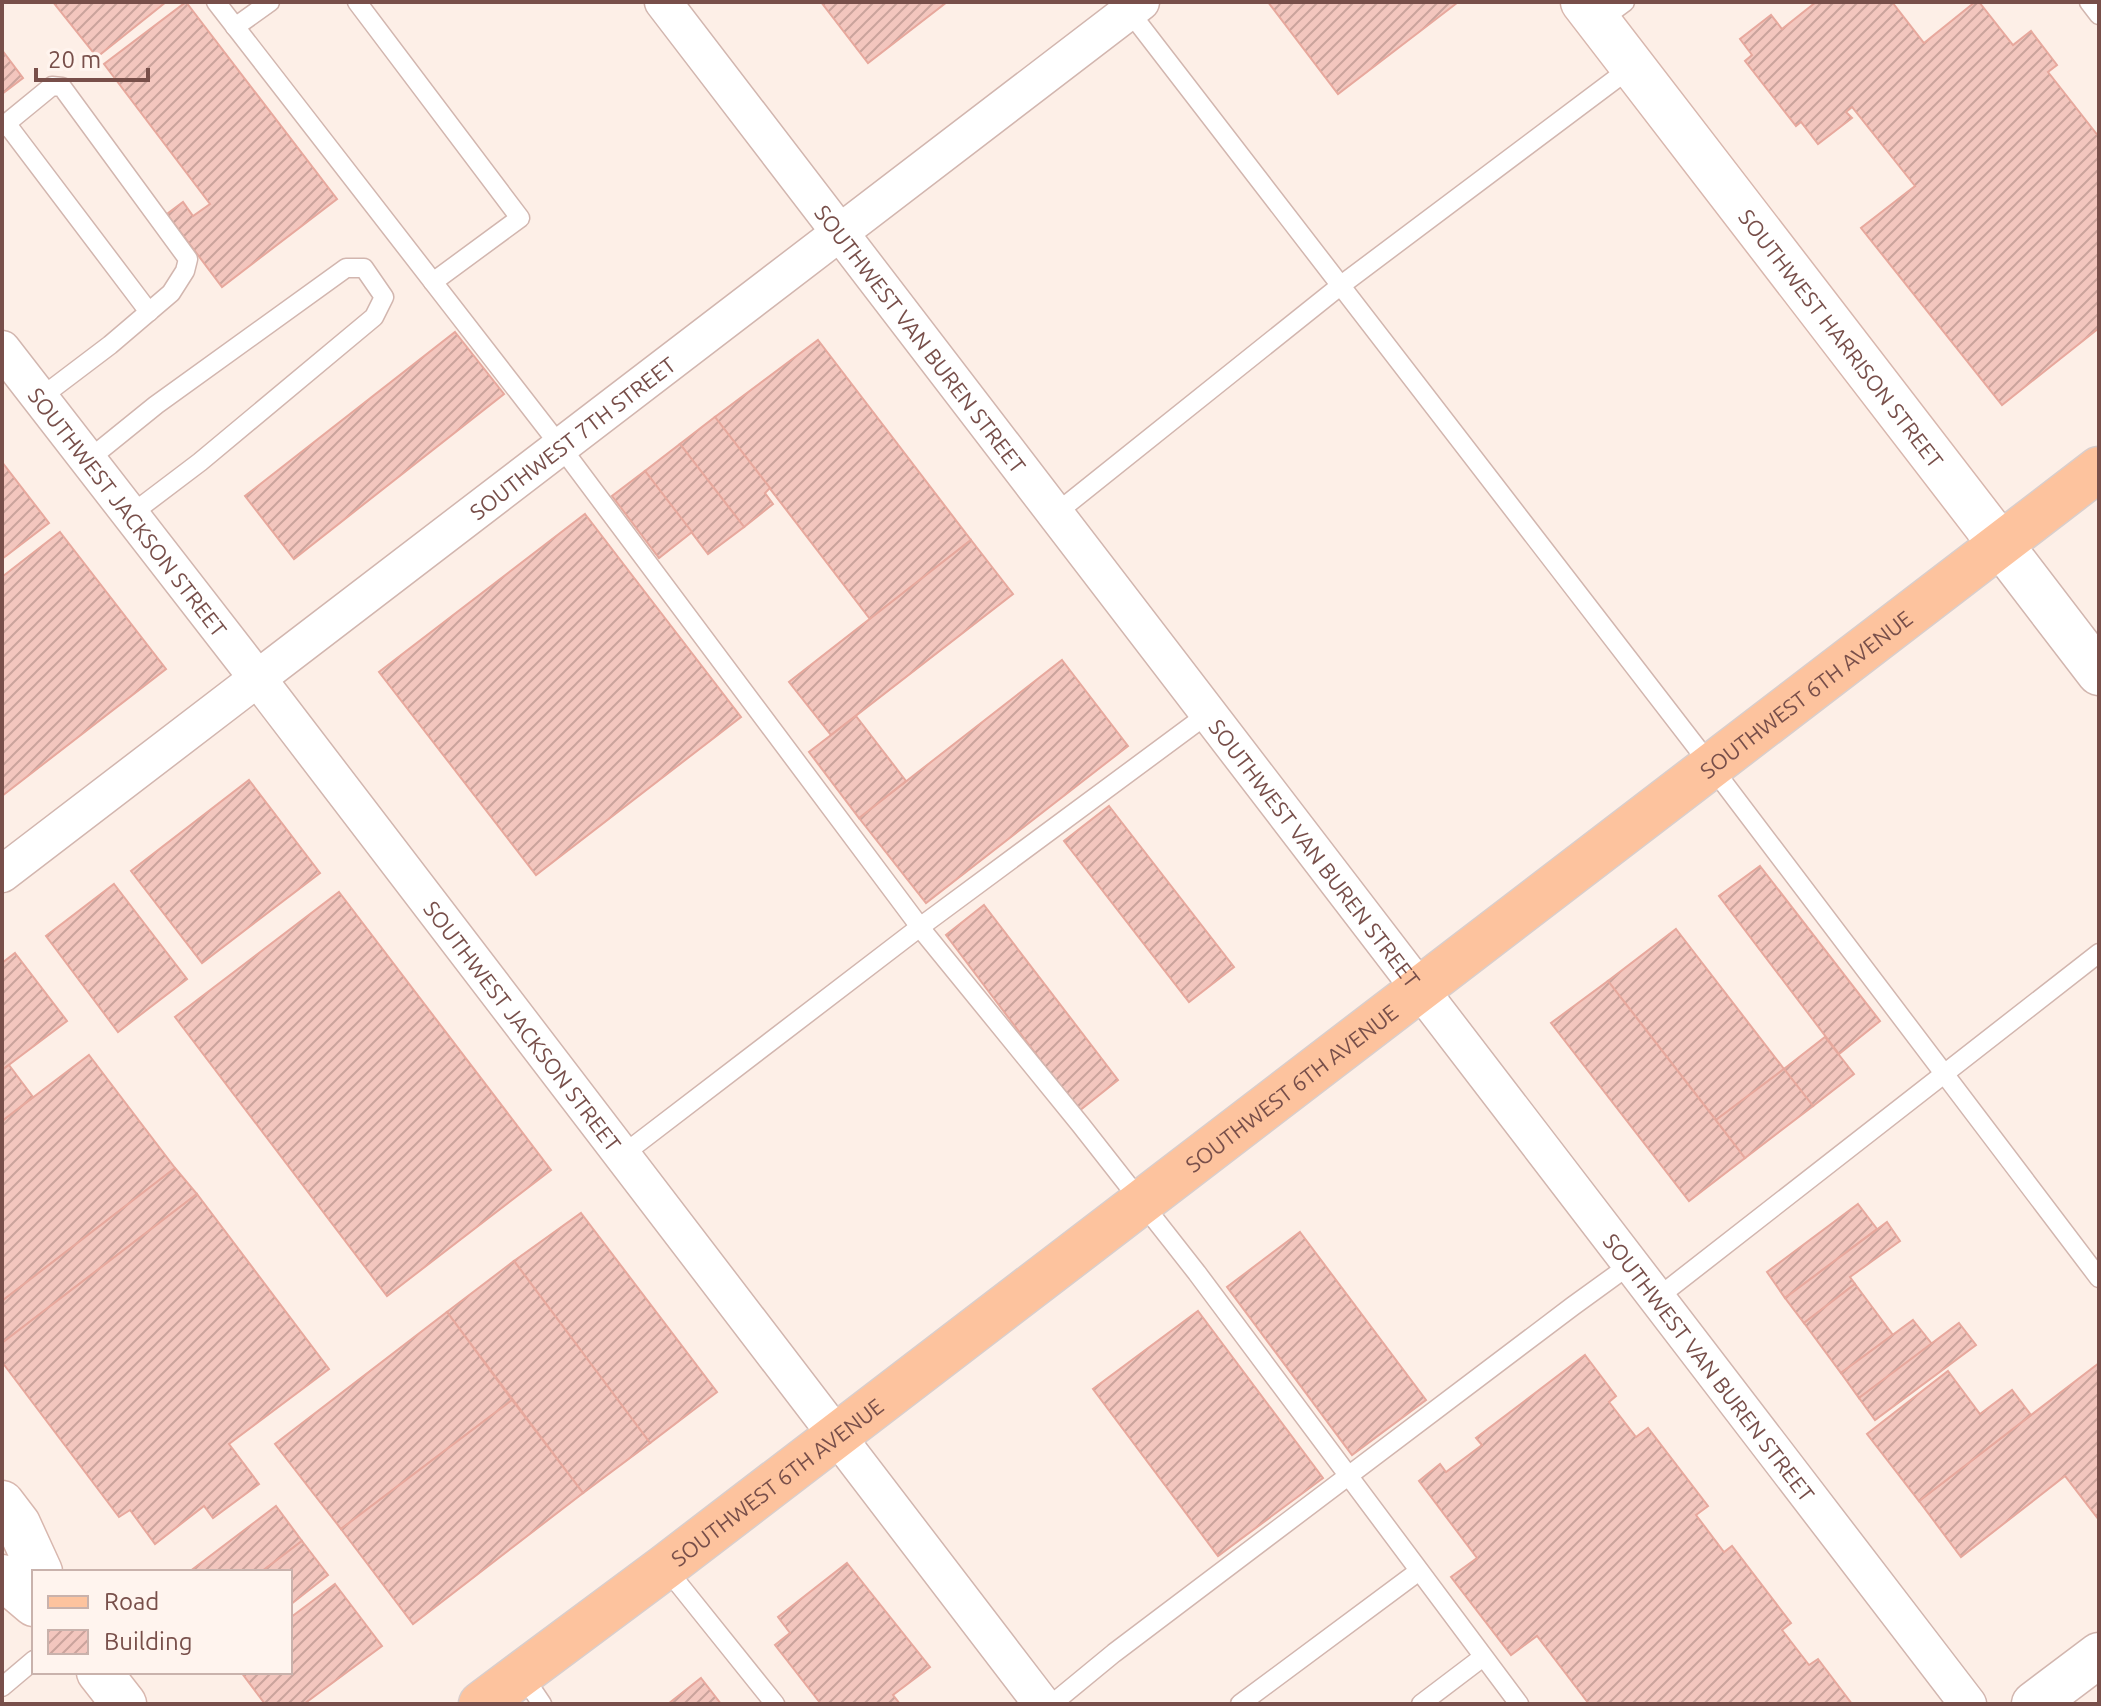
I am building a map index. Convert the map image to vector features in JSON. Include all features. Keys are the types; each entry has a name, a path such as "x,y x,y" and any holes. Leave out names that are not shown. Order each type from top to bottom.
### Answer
{"main road":[{"name":"SOUTHWEST HARRISON STREET","path":"1602,9 1633,66 2099,673"},
{"name":"SOUTHWEST 6TH AVENUE","path":"481,1704 531,1689 665,1567 2099,469"},
{"path":"2,1503 18,1524 39,1570"},
{"path":"2,1577 32,1602"},
{"path":"2034,1704 2099,1655"},
{"path":"101,1674 124,1704"}],"street":[{"name":"SOUTHWEST VAN BUREN STREET","path":"663,2 1968,1704"},
{"name":"SOUTHWEST 7TH STREET","path":"2,874 1135,7"},
{"name":"SOUTHWEST JACKSON STREET","path":"2,349 1042,1704"}],"lane":[{"path":"216,2 561,447 794,763 920,927 1143,1202 1519,1704"},
{"path":"235,27 270,2"},
{"path":"357,2 520,218 433,282"},
{"path":"2089,2 2099,15"},
{"path":"1135,7 1340,286 1711,766 2099,1278"},
{"path":"1055,514 1340,286 1633,66"},
{"path":"40,398 149,312 171,293 185,271 188,259 62,87 52,86 4,125 149,312"},
{"path":"88,460 156,405 346,268 364,268 384,297 374,317 200,462 130,515"},
{"path":"621,1156 920,927 1209,713"},
{"path":"1657,1298 1716,1255 2099,953"},
{"path":"1052,1704 1114,1653 1631,1264"},
{"path":"665,1567 775,1704"},
{"path":"1240,1704 1419,1571"},
{"path":"1421,1704 1483,1657"},
{"path":"2,1687 32,1662"}],"building":[{"path":"53,2 166,2 97,57"},
{"path":"186,2 337,199 222,287 167,214 183,202 193,216 210,204 104,64"},
{"path":"821,2 947,2 868,63"},
{"path":"1268,2 1456,2 1457,3 1338,94"},
{"path":"1816,2 1892,2 1924,43 1979,2 2013,45 2031,31 2057,65 2048,72 2099,137 2099,328 2002,405 1861,228 1915,186 1852,107 1846,112 1852,118 1818,144 1801,122 1796,126 1745,61 1752,55 1740,39 1771,15 1782,29"},
{"path":"2,50 23,78 2,94"},
{"path":"455,332 504,394 294,559 245,496"},
{"path":"818,340 971,540 870,619 715,417"},
{"path":"715,417 770,488 765,493 773,504 744,527 680,444"},
{"path":"680,444 744,527 708,554 645,471"},
{"path":"2,462 49,523 2,559"},
{"path":"645,471 692,532 659,558 612,496"},
{"path":"585,514 741,717 536,875 379,672"},
{"path":"60,532 166,669 2,796 2,577"},
{"path":"971,540 1013,594 831,735 789,682"},
{"path":"1062,660 1128,746 926,903 859,818"},
{"path":"856,716 906,781 859,818 809,752"},
{"path":"249,780 320,873 202,963 131,871"},
{"path":"1109,806 1234,967 1189,1002 1064,841"},
{"path":"1760,866 1880,1021 1839,1054 1719,896"},
{"path":"114,884 187,979 118,1032 46,936"},
{"path":"339,892 551,1170 387,1296 175,1017"},
{"path":"984,905 1118,1080 1079,1111 946,935"},
{"path":"1676,929 1784,1069 1716,1120 1608,981"},
{"path":"15,953 67,1021 2,1070 2,963"},
{"path":"1608,981 1745,1158 1689,1201 1551,1023"},
{"path":"1825,1037 1854,1074 1813,1106 1784,1069"},
{"path":"89,1055 175,1168 2,1301 2,1121"},
{"path":"9,1065 33,1097 2,1121 2,1070"},
{"path":"1784,1069 1813,1106 1745,1158 1716,1120"},
{"path":"175,1168 197,1194 2,1343 2,1301"},
{"path":"197,1194 329,1369 229,1444 259,1484 213,1518 204,1506 155,1544 130,1510 119,1517 2,1362 2,1343"},
{"path":"1858,1204 1877,1229 1785,1298 1767,1272"},
{"path":"581,1213 717,1392 650,1443 514,1261"},
{"path":"1887,1222 1900,1241 1850,1277 1855,1284 1804,1323 1785,1298"},
{"path":"1300,1232 1426,1400 1352,1455 1227,1287"},
{"path":"514,1261 650,1443 583,1493 447,1312"},
{"path":"1855,1284 1893,1335 1841,1373 1804,1323"},
{"path":"1198,1311 1323,1478 1218,1556 1093,1389"},
{"path":"447,1312 512,1400 341,1529 275,1444"},
{"path":"1913,1320 1932,1344 1859,1398 1841,1373"},
{"path":"1959,1323 1976,1345 1875,1420 1859,1398"},
{"path":"1585,1355 1616,1396 1609,1402 1636,1437 1648,1428 1708,1506 1696,1515 1724,1552 1732,1546 1791,1623 1782,1630 1809,1665 1818,1659 1852,1704 1589,1704 1537,1636 1511,1655 1451,1577 1477,1558 1419,1481 1440,1464 1446,1472 1482,1445 1476,1438"},
{"path":"2099,1363 2099,1520 2065,1476 1961,1557 1919,1501"},
{"path":"1948,1371 1980,1414 2012,1390 2031,1415 1919,1501 1867,1434"},
{"path":"512,1400 583,1493 413,1624 341,1529"},
{"path":"276,1506 302,1541 264,1570 192,1570"},
{"path":"302,1541 328,1575 292,1603 292,1570 264,1570"},
{"path":"847,1563 930,1667 893,1695 900,1704 821,1704 775,1645 790,1633 778,1617"},
{"path":"335,1584 382,1646 304,1704 265,1704 242,1674 292,1674 292,1616"},
{"path":"701,1678 721,1704 668,1704"}]}
